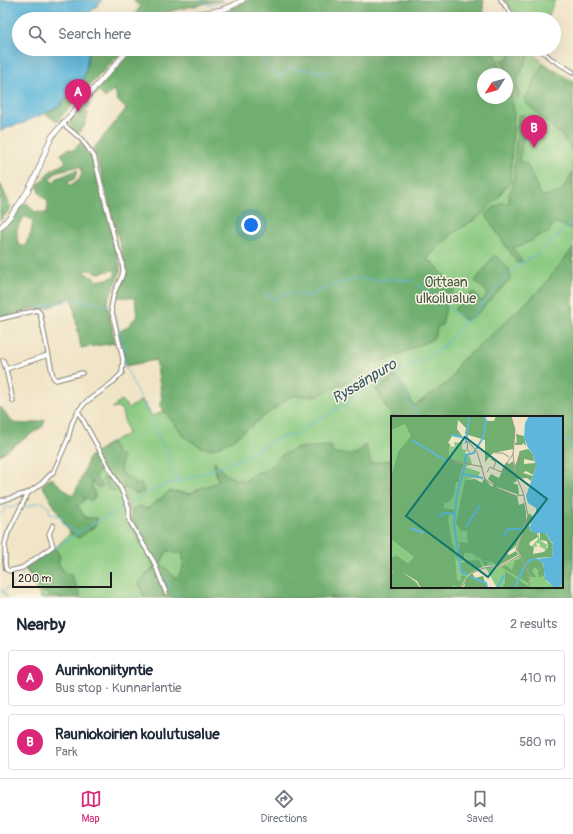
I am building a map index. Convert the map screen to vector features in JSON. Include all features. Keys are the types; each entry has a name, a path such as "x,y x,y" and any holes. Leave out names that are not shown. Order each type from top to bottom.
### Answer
{"main road":[{"path":"211,12 232,6 243,0"},
{"path":"0,228 12,215 25,196 35,177 46,146 62,123 123,56"}],"street":[{"path":"501,0 510,12"},
{"path":"548,56 573,72"},
{"path":"0,501 28,494 54,471 66,445 72,423 78,411 86,402 111,384 122,373 123,359 111,308 114,293 122,276 123,267 94,156 82,139 62,123"},
{"path":"0,320 37,310 40,313 53,377 56,380 82,373"},
{"path":"6,369 48,355"},
{"path":"3,360 13,401"},
{"path":"78,411 121,489 129,508 129,520 154,562 166,593"},
{"path":"28,494 8,533 5,544 6,569 9,571 22,568 53,546 50,534 53,525"}],"green space":[{"path":"133,0 222,0 169,12 136,12 140,7"},
{"path":"248,0 484,0 484,12 226,12"},
{"path":"504,0 555,0 550,12 514,12"},
{"path":"88,56 118,56 57,122 45,113 55,109 56,106 60,107 60,104 64,99 66,99 79,84 86,71"},
{"path":"128,56 496,56 501,68 477,68 477,104 513,104 514,112 510,185 504,188 499,197 480,216 454,233 433,252 428,259 429,262 433,262 454,289 447,301 442,325 437,327 433,339 391,358 373,363 361,374 317,396 291,396 234,439 213,449 201,447 186,438 160,406 162,400 156,360 125,366 119,332 127,327 137,316 135,298 116,297 126,276 126,268 98,161 93,149 126,109 117,100 115,89 105,98 99,92 90,100 86,112 88,113 84,127 77,134 72,128 70,122 80,111 82,104"},
{"name":"Oittaan ulkoilualue","path":"332,56 536,56 556,71 573,81 573,598 191,598 240,502 215,466 218,481 208,487 197,489 191,494 170,491 147,509 139,506 131,511 122,489 125,488 137,494 142,485 135,486 120,470 122,457 116,453 111,442 128,434 121,408 112,408 121,400 129,408 142,400 152,416 165,411 186,438"},
{"path":"510,56 529,56 516,83 520,95 516,98 513,85 513,68 506,68 502,60 509,59"},
{"path":"543,64 566,81 573,84 573,152 562,136 524,101"},
{"path":"518,115 525,115 521,119 523,136 519,161 527,164 541,196 554,194 562,190 573,172 573,226 570,229 555,222 548,233 513,248 522,262 517,263 485,214 502,202 504,204 509,203 509,194 513,187"},
{"path":"81,142 91,155 120,266 120,273 107,303 115,343 81,348 72,297 41,311 35,308 0,318 0,230 21,205 27,203 35,212 47,213 48,202 39,193 38,184 50,171 66,161 61,154 68,149 73,150","holes":["81,167 82,173 78,180 71,186 67,183 74,179 77,170 57,178 54,183 49,179 58,171","25,216 33,221 31,233 25,246 19,246 17,237 17,230","84,270 99,273 113,270 116,273 111,278 97,281 95,278 89,276"]},
{"path":"0,183 11,208 0,221"},
{"path":"573,248 573,598 144,598 139,582 154,568 130,521 131,511 139,506 147,509 170,491 191,494 218,481 214,464 215,461 225,474 237,480 240,478 242,483 255,473 265,471 280,456 294,449 332,446 332,453 357,454 366,444 371,463 391,460 391,588 563,588 563,416 391,416 376,389 395,376 400,381 414,406 446,384 453,376 458,364 541,289","holes":["169,550 176,554 182,552 184,563 181,572 176,578 161,563 165,554"]},
{"path":"495,255 509,269 511,278 481,310 473,317 464,320 454,309 473,292 482,302 488,293 475,281"},
{"path":"0,406 13,423 28,424 45,420 43,426 0,455"},
{"path":"111,442 116,453 122,457 120,471 128,478 132,478 135,485 142,484 144,492 137,494 125,488 117,492 108,489 103,479 105,478 103,472 98,472 95,477 103,487 97,487 92,480 92,487 95,496 91,502 87,498 84,498 84,501 80,505 76,506 80,509 85,518 97,518 96,525 79,538 70,533 42,485 51,478 73,496 89,457"},
{"path":"98,472 102,472 106,478 103,479 120,490 128,508 128,521 154,567 139,582 144,598 79,598 80,594 70,574 64,574 58,562 55,548 70,533 79,538 85,518 80,509 75,506 84,498 87,498 91,502 95,496 92,487 92,480 98,482 95,477"},
{"path":"55,548 60,557 58,562 64,573 70,574 80,594 79,598 51,598 47,592 43,592 25,568"},
{"path":"170,550 182,552 183,556 184,563 179,575 176,578 161,563 165,554"},
{"path":"25,568 43,592 47,592 51,598 41,598"}],"water":[{"path":"0,0 102,0 90,12 12,12 12,56 88,56 82,82 66,100 64,99 60,104 60,107 56,107 55,109 25,123 1,131"}],"waterway":[{"path":"201,0 209,5 225,2"},
{"path":"260,56 279,77 291,68 332,73"},
{"name":"Ryssänpuro","path":"129,504 137,498 145,496 147,493 165,485 199,475 238,460 281,437 291,436 396,372 434,354 445,345 517,266 539,253 573,222"},
{"path":"263,293 276,299 285,293 311,296 328,286 358,278 414,281"},
{"path":"417,284 424,291 432,293 465,322"},
{"path":"38,308 77,299 109,306"},
{"path":"114,313 125,347 125,366 179,481"},
{"path":"394,374 418,416"},
{"path":"563,440 573,443"},
{"name":"Ryssänpuro","path":"23,506 30,507 32,504 37,504 40,501 49,508 50,513 62,517 65,526 69,527 71,530 75,530 78,533 126,505"},
{"name":"Ryssänpuro","path":"0,515 4,511 5,506 9,508 19,505"},
{"path":"123,507 128,514"},
{"path":"39,558 78,533"},
{"path":"145,543 148,548"},
{"path":"159,570 171,588"},
{"path":"0,592 18,582 23,573"},
{"path":"3,591 7,598"},
{"path":"173,592 179,598"}],"place":[{"name":"Aurinkoniityntie","path":"78,112"},
{"name":"Rauniokoirien koulutusalue","path":"534,148"}]}
